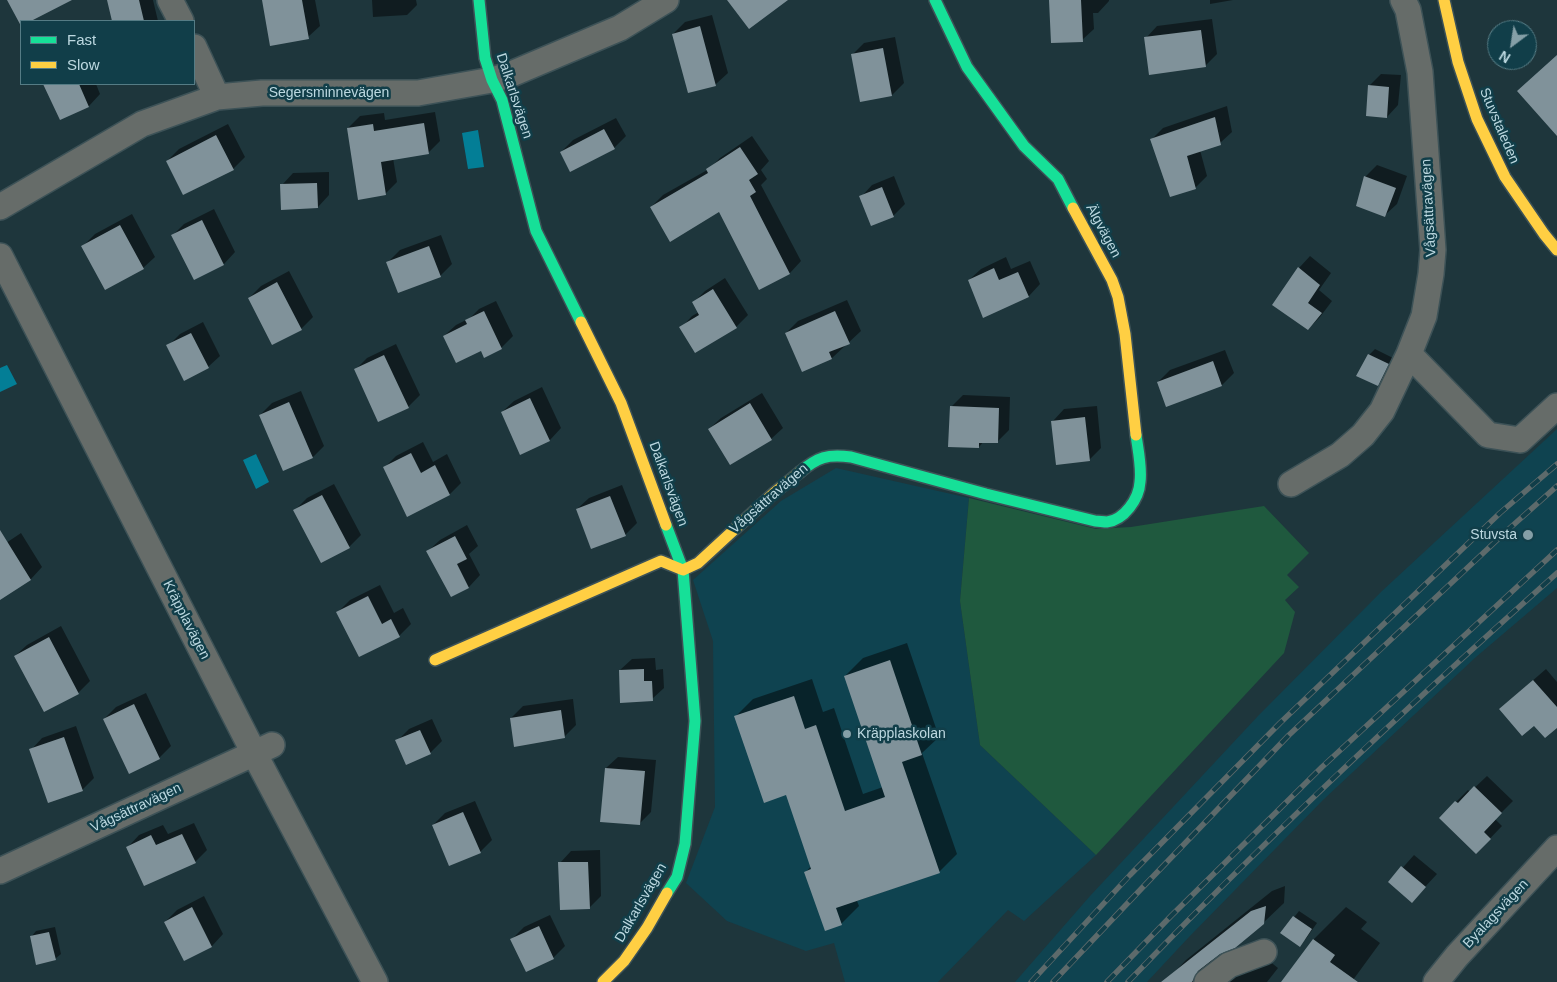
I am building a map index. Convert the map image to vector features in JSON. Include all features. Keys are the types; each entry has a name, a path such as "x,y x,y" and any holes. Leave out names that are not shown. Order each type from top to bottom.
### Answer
{"street":[{"path":"170,0 180,20"},
{"name":"Dalkarlsvägen","path":"479,0 485,58 492,80 502,100 536,231 621,403 683,570 695,721 685,844 677,877 652,920 624,961 603,982"},
{"name":"Segersminnevägen","path":"0,207 142,124 217,97 262,93 418,93 492,80 509,75 620,28 666,0"},
{"name":"Älgvägen","path":"935,0 966,67 1024,146 1058,180 1112,280 1118,297 1125,334 1139,464 1140,484 1134,500 1125,512"},
{"name":"Vågsättravägen","path":"1291,484 1340,455 1363,435 1382,411 1409,354 1424,316 1432,250 1420,72 1408,10 1403,0"},
{"name":"Stuvstaleden","path":"1444,0 1458,62 1477,119 1504,177 1557,250"},
{"path":"195,49 217,97"},
{"name":"Kräpplavägen","path":"0,256 263,749 375,982"},
{"path":"1409,354 1488,435 1520,440 1557,406"},
{"name":"Vågsättravägen","path":"683,570 698,563 774,493 813,461 825,456 851,457 1094,521 1107,522 1125,512"},
{"path":"435,660 661,561 683,570"},
{"name":"Vågsättravägen","path":"0,871 263,749"},
{"name":"Byalagsvägen","path":"1436,982 1457,956 1557,848"},
{"path":"1207,982 1229,965 1264,952"}],"shaded area":[{"path":"1557,429 1557,588 1476,657 1323,800 1147,982 1015,982 1090,896 1258,716 1382,591"},
{"name":"Kräpplaskolan","path":"836,468 969,498 960,601 980,745 1096,855 1024,921 1008,910 938,982 845,982 834,943 806,951 727,921 686,883 715,807 713,641 693,580 781,501"}],"green space":[{"path":"969,498 1096,529 1131,527 1264,506 1309,553 1287,575 1299,587 1285,600 1295,612 1284,653 1096,855 980,745 960,601"}],"water":[{"path":"478,130 484,167 468,169 462,133"},
{"path":"7,365 17,384 0,392 0,368"},
{"path":"256,454 269,482 256,489 243,460"}],"building":[{"path":"7,0 72,0 33,20 20,20 20,24"},
{"path":"107,0 139,0 144,20 112,20"},
{"path":"262,0 302,0 309,39 270,46"},
{"path":"727,0 788,0 749,29"},
{"path":"1049,0 1081,0 1083,42 1051,43"},
{"path":"700,26 716,86 688,93 672,34"},
{"path":"1201,30 1206,67 1149,75 1144,37"},
{"path":"883,48 892,96 860,102 851,54"},
{"path":"1557,55 1557,136 1517,91"},
{"path":"43,85 79,85 89,107 60,120"},
{"path":"1368,85 1389,87 1387,118 1366,116"},
{"path":"1215,117 1221,145 1187,156 1196,189 1170,197 1150,139"},
{"path":"424,123 429,154 381,162 386,195 358,200 347,128 373,124 374,131"},
{"path":"604,129 615,149 570,172 560,152"},
{"path":"216,135 234,170 183,195 166,161"},
{"path":"740,147 758,174 749,180 756,192 750,196 790,274 759,290 719,212 670,242 650,207 708,173 706,169"},
{"path":"1364,176 1396,188 1385,217 1356,206"},
{"path":"317,183 318,208 281,210 280,184"},
{"path":"882,187 894,217 871,226 859,196"},
{"path":"202,220 224,265 194,280 171,235"},
{"path":"120,225 144,269 105,290 81,246"},
{"path":"429,246 441,277 398,293 386,262"},
{"path":"1298,267 1320,285 1308,303 1322,313 1308,330 1272,305"},
{"path":"994,268 999,280 1018,272 1029,297 983,318 968,280"},
{"path":"277,282 302,330 272,345 248,298"},
{"path":"713,289 737,328 695,353 679,327 699,315 692,302"},
{"path":"484,311 502,349 484,358 481,351 456,363 443,336 467,324 465,320"},
{"path":"835,311 850,344 829,352 832,359 802,372 785,333"},
{"path":"191,333 209,368 184,381 166,345"},
{"path":"1368,354 1389,364 1378,386 1356,376"},
{"path":"384,355 409,408 378,422 354,369"},
{"path":"1213,361 1222,386 1166,407 1157,382"},
{"path":"530,398 550,441 520,455 501,412"},
{"path":"289,402 313,458 283,471 259,415"},
{"path":"750,403 772,440 730,465 708,429"},
{"path":"950,406 999,408 998,443 979,443 979,448 948,447"},
{"path":"1085,417 1090,461 1056,465 1051,421"},
{"path":"411,453 421,473 435,465 450,495 407,517 383,467"},
{"path":"322,495 350,548 321,563 293,510"},
{"path":"610,496 626,536 591,549 576,509"},
{"path":"0,530 31,580 0,600"},
{"path":"455,536 467,559 457,564 469,588 451,597 426,551"},
{"path":"368,596 382,624 391,619 400,637 359,657 336,612"},
{"path":"49,637 79,694 44,712 14,656"},
{"path":"890,660 922,755 902,762 940,873 836,908 842,925 825,931 804,872 811,869 786,795 764,803 734,716 794,696 805,729 816,725 845,811 885,797 844,676"},
{"path":"644,669 644,681 652,681 653,701 620,703 619,670"},
{"path":"1533,680 1557,707 1557,728 1545,738 1534,726 1522,736 1499,709"},
{"path":"134,704 160,759 129,774 103,719"},
{"path":"561,710 565,738 514,747 510,718"},
{"path":"420,730 431,754 406,765 395,740"},
{"path":"64,737 83,791 48,803 29,749"},
{"path":"605,768 645,771 640,825 600,822"},
{"path":"1474,786 1502,813 1484,832 1491,839 1476,854 1439,818 1455,801 1458,803"},
{"path":"463,812 481,853 449,866 432,825"},
{"path":"182,834 196,863 144,886 126,847 151,835 156,845"},
{"path":"558,862 588,862 590,909 560,910"},
{"path":"1401,866 1426,887 1412,903 1388,882"},
{"path":"1266,906 1264,924 1235,948 1220,954 1198,971 1192,982 1161,982 1251,911"},
{"path":"192,907 212,947 184,961 164,922"},
{"path":"1293,916 1312,929 1300,947 1280,933"},
{"path":"539,926 554,959 526,972 510,939"},
{"path":"49,932 56,960 36,965 30,936"},
{"path":"1313,939 1335,955 1330,962 1358,982 1281,982"}],"railway":[{"path":"1031,982 1130,875 1280,723 1500,513 1557,464"},
{"path":"1053,982 1289,735 1557,486"},
{"path":"1107,982 1322,767 1557,550"},
{"path":"1128,982 1232,876 1338,773 1557,573"}],"traffic: fast":[{"path":"479,0 485,58 492,80 502,100 536,231 581,322"},
{"path":"935,0 967,67 1024,146 1058,179 1073,208"},
{"path":"800,472 812,463 829,456 851,457 986,494 1095,521 1107,522 1125,513 1137,495 1140,482 1140,458 1136,435"},
{"path":"666,525 683,570 695,721 685,844 677,877 667,893"}],"traffic: slow":[{"path":"1444,0 1458,62 1477,119 1505,177 1557,250"},
{"path":"1073,208 1112,280 1118,297 1125,334 1136,435"},
{"path":"581,322 621,403 666,525"},
{"path":"435,660 661,561 683,570 698,563 774,493 800,472"},
{"path":"603,982 624,961 647,928 667,893"}],"place":[{"name":"Stuvsta","path":"1528,535"},
{"name":"Kräpplaskolan","path":"847,734"}]}
